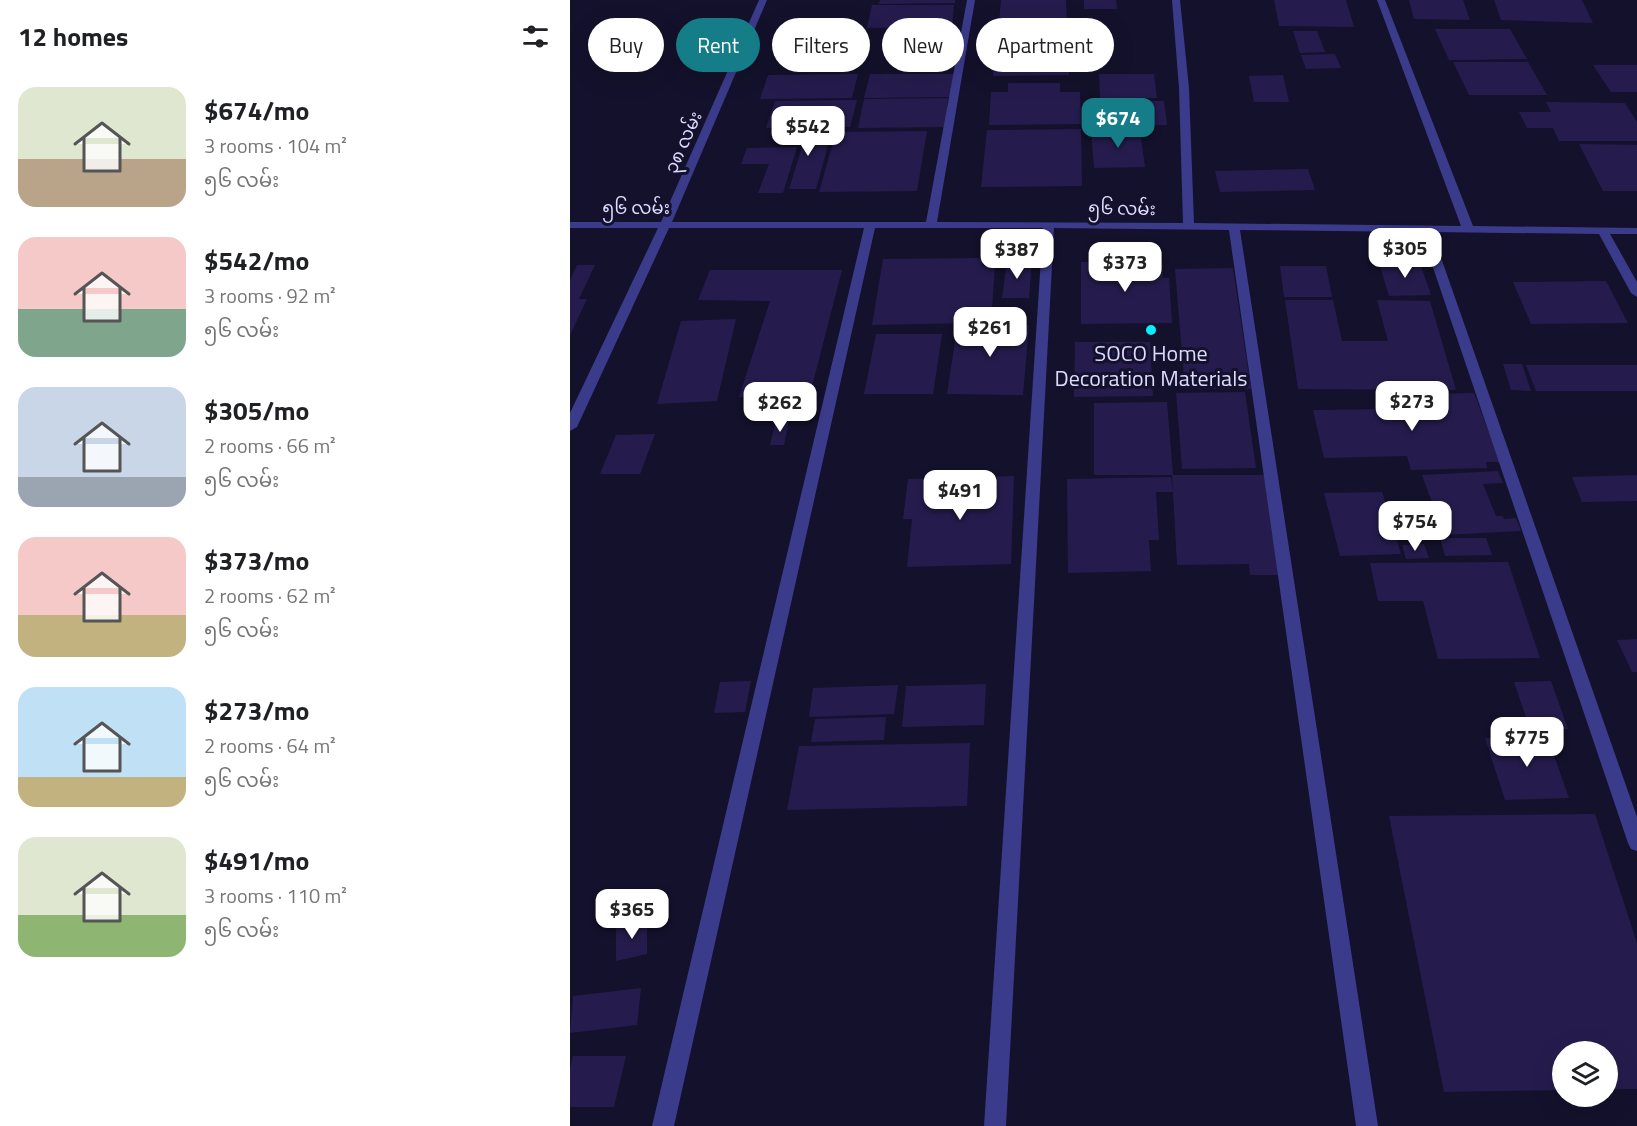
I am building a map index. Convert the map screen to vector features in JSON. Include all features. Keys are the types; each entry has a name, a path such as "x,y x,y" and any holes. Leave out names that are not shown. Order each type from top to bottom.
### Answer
{"street":[{"name":"၃၈ လမ်း","path":"570,427 665,225 764,0"},
{"path":"931,225 971,0"},
{"path":"1176,0 1184,88 1189,226"},
{"path":"1381,0 1468,231"},
{"name":"၅၆ လမ်း","path":"570,225 1234,226 1468,231 1637,231"},
{"path":"663,1126 870,225"},
{"path":"995,1126 1049,225"},
{"path":"1234,226 1367,1126"},
{"path":"1425,230 1637,843"},
{"path":"1603,231 1637,293"}],"building":[{"path":"880,0 955,0 955,3 879,4"},
{"path":"1001,0 1066,0 1067,18 999,18"},
{"path":"1084,0 1116,0 1117,9 1084,9"},
{"path":"1274,0 1346,0 1354,27 1279,26"},
{"path":"1409,0 1463,0 1470,20 1414,19"},
{"path":"1494,0 1582,0 1593,23 1501,20"},
{"path":"872,5 954,5 953,18 882,18 882,28 870,28"},
{"path":"1435,29 1510,29 1527,59 1449,60"},
{"path":"1293,31 1317,31 1325,52 1300,53"},
{"path":"1335,54 1341,68 1306,69 1301,55"},
{"path":"1453,62 1528,62 1547,95 1469,95"},
{"path":"1593,65 1637,65 1637,92 1611,92"},
{"path":"993,72 1069,72 1069,75 993,76"},
{"path":"858,74 852,98 760,99 768,75"},
{"path":"870,74 955,74 952,97 864,98"},
{"path":"1099,74 1154,74 1157,98 1100,98"},
{"path":"1283,75 1289,102 1254,102 1249,76"},
{"path":"1008,83 1060,83 1060,92 1080,92 1081,124 989,125 991,92 1008,92"},
{"path":"948,98 945,127 858,128 864,99"},
{"path":"857,100 850,127 766,128 775,101"},
{"path":"1091,101 1164,101 1167,125 1091,126"},
{"path":"1546,102 1625,103 1637,122 1637,141 1559,141 1553,128 1527,128 1519,112 1551,112"},
{"path":"1081,129 1082,186 981,187 987,130"},
{"path":"1140,130 1145,167 1094,168 1091,131"},
{"path":"785,131 832,131 816,189 789,189 803,144 781,144"},
{"path":"927,131 917,191 819,192 836,132"},
{"path":"1579,144 1637,145 1637,191 1603,191"},
{"path":"797,147 783,193 758,193 769,164 741,164 747,148"},
{"path":"1308,169 1315,190 1220,192 1215,171"},
{"path":"983,258 982,266 995,266 992,310 972,310 971,323 872,325 883,259"},
{"path":"1007,261 1032,261 1029,298 1002,298"},
{"path":"1081,262 1162,262 1163,278 1169,278 1172,323 1081,324"},
{"path":"1379,263 1420,263 1431,295 1389,296"},
{"path":"577,265 595,265 579,299 587,299 570,335 570,280"},
{"path":"1280,266 1326,266 1332,297 1284,297"},
{"path":"1233,268 1251,389 1185,389 1175,269"},
{"path":"710,270 842,270 809,398 739,397 770,301 698,300"},
{"path":"1606,281 1628,323 1531,324 1513,282"},
{"path":"1285,300 1333,300 1342,341 1388,341 1377,300 1430,301 1456,390 1298,389"},
{"path":"982,316 1014,316 1013,325 1029,325 1023,395 947,394 957,328 981,328"},
{"path":"736,319 717,401 657,404 681,321"},
{"path":"876,334 942,334 933,394 864,394"},
{"path":"1075,342 1150,342 1153,396 1074,397"},
{"path":"1503,364 1522,364 1531,391 1511,390"},
{"path":"1526,365 1637,365 1637,391 1536,391"},
{"path":"1245,392 1256,468 1182,469 1176,393"},
{"path":"1474,393 1500,462 1486,462 1487,468 1411,470 1407,456 1324,458 1313,410 1386,409 1381,395"},
{"path":"1167,402 1173,475 1094,475 1094,403"},
{"path":"789,420 784,445 770,445 776,421"},
{"path":"655,434 640,474 600,474 616,435"},
{"path":"1498,471 1503,483 1483,484 1496,516 1503,516 1504,519 1516,518 1521,531 1444,535 1422,475"},
{"path":"1172,475 1266,475 1281,575 1250,575 1249,564 1177,565"},
{"path":"1637,475 1637,501 1582,502 1572,477"},
{"path":"1014,476 1011,564 907,567 912,519 903,519 908,479"},
{"path":"1171,477 1173,492 1156,492 1159,540 1149,540 1151,571 1068,573 1067,479"},
{"path":"1382,492 1401,554 1340,556 1324,493"},
{"path":"1393,523 1399,523 1405,540 1399,540"},
{"path":"1440,538 1486,538 1492,555 1445,556"},
{"path":"1424,544 1429,558 1406,559 1402,545"},
{"path":"1508,562 1540,658 1438,659 1423,601 1378,601 1370,563"},
{"path":"1637,639 1637,672 1632,672 1617,640"},
{"path":"751,681 745,712 714,713 720,682"},
{"path":"1551,681 1568,729 1530,729 1514,682"},
{"path":"986,684 984,725 902,727 906,686"},
{"path":"898,685 894,714 809,717 813,688"},
{"path":"886,717 884,740 811,742 815,719"},
{"path":"1547,736 1569,798 1505,800 1485,738"},
{"path":"970,743 967,806 787,810 799,746"},
{"path":"1595,814 1637,943 1637,1089 1618,1089 1618,1041 1552,1041 1552,1090 1444,1092 1389,816"},
{"path":"647,918 647,954 616,961 616,926"},
{"path":"641,988 637,1025 570,1033 573,996"},
{"path":"573,1056 626,1056 614,1107 570,1107 570,1068"}],"place":[{"name":"SOCO Home Decoration Materials","path":"1151,330"}]}
